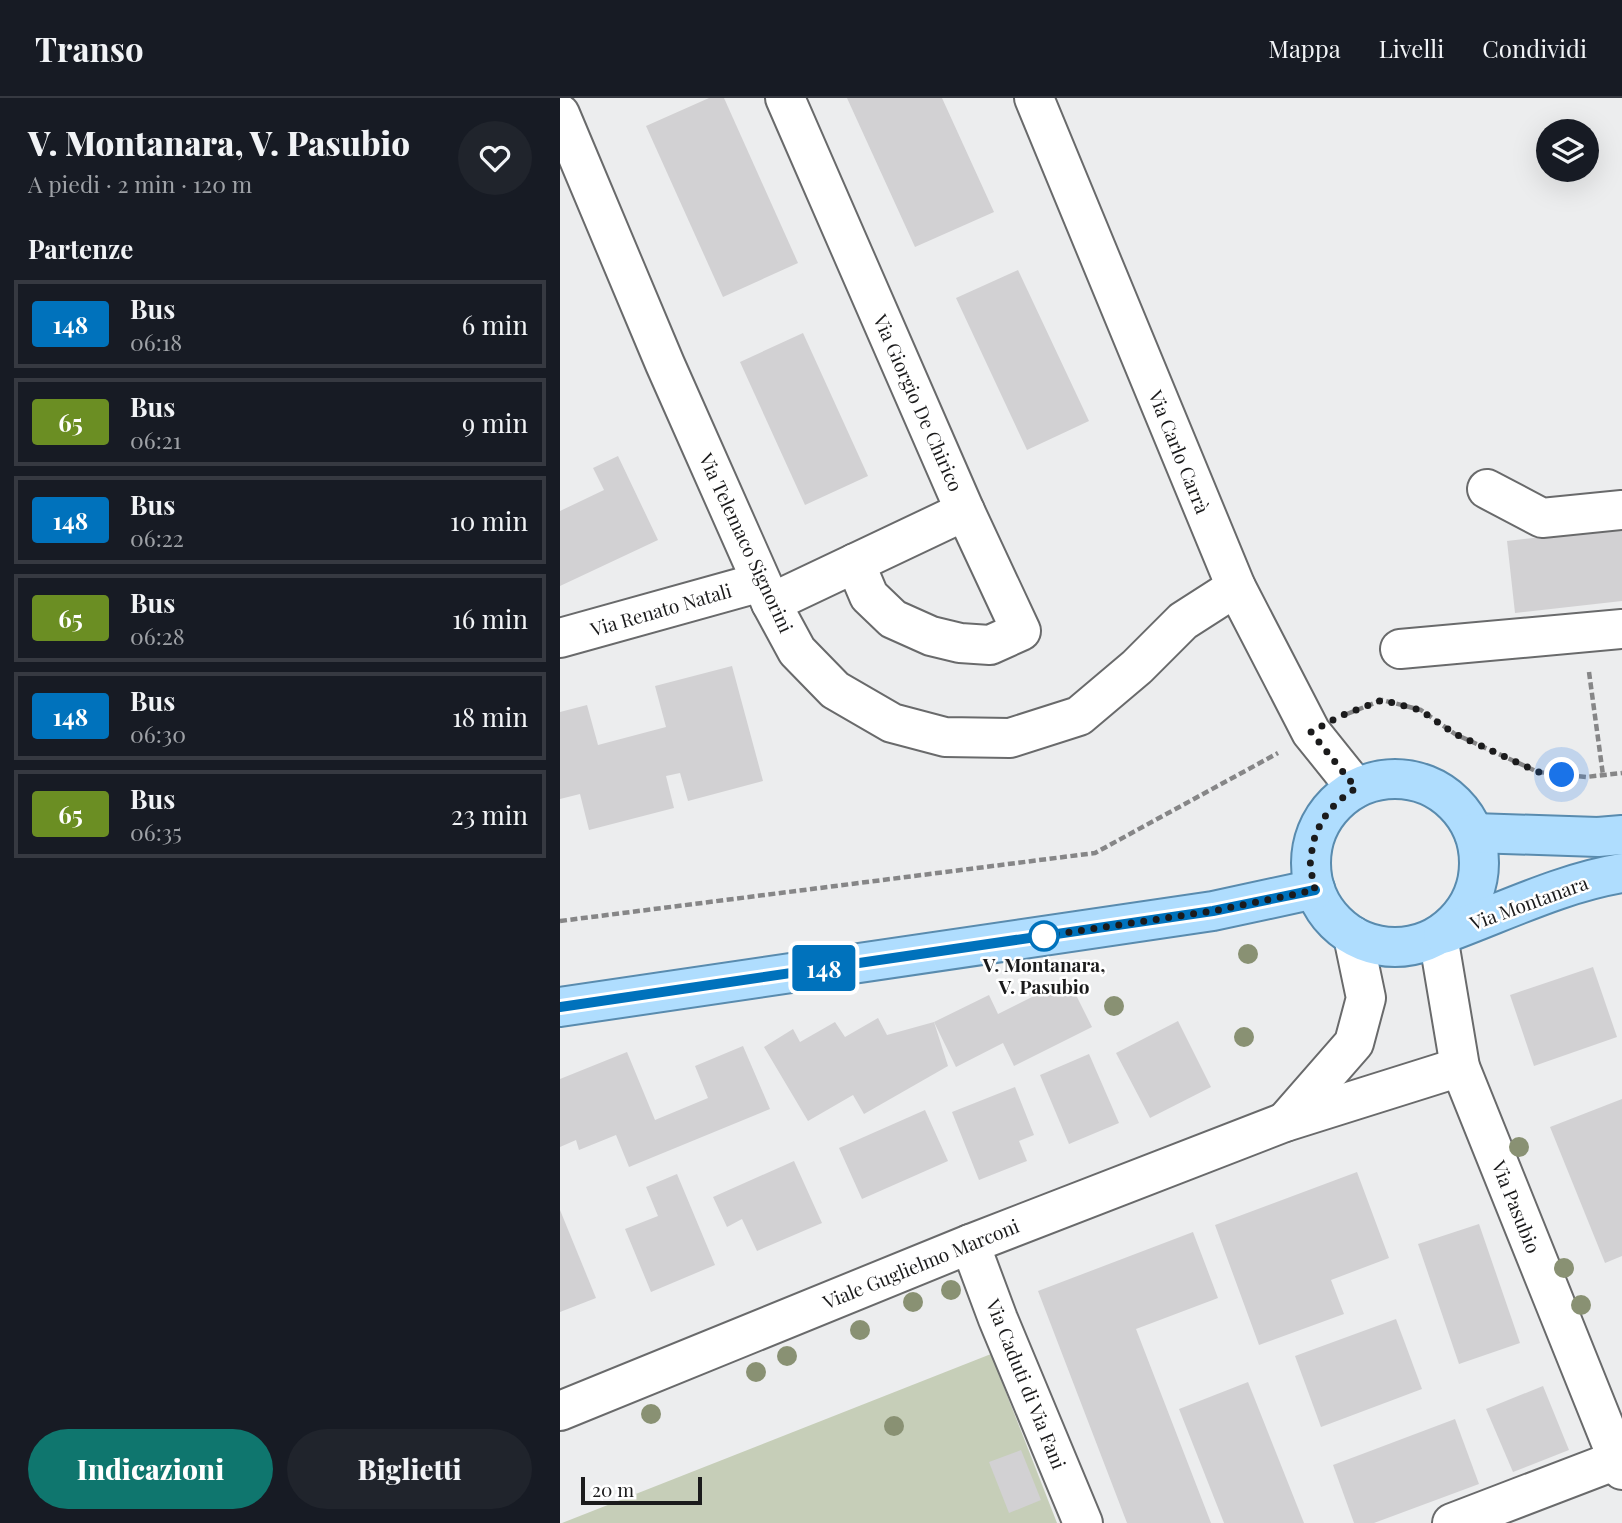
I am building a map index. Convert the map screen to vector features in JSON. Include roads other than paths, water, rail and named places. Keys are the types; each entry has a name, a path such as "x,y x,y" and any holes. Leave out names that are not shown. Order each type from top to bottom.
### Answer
{"main road":[{"path":"1383,779 1412,780 1438,791 1460,809 1474,833 1479,856 1478,879 1470,902 1456,921 1438,936 1410,946 1381,946 1353,936 1337,924 1323,908 1315,890 1310,866 1313,842 1322,820 1337,802 1356,788 1383,779"},
{"path":"1474,833 1598,837 1622,835"},
{"name":"Via Montanara","path":"1438,936 1534,898 1606,875 1622,873"},
{"path":"560,1007 1213,911 1315,890"}],"street":[{"path":"560,106 578,98"},
{"name":"Via Giorgio De Chirico","path":"766,592 855,563 965,511 785,98"},
{"name":"Via Carlo Carrà","path":"1034,98 1236,587 1311,732 1356,788"},
{"name":"Via Telemaco Signorini","path":"560,114 665,364 766,592 797,651 835,690 892,723 945,737 1010,738 1079,716 1137,667 1183,621 1236,587"},
{"path":"1487,488 1542,518 1622,510"},
{"path":"855,563 869,596 877,604 893,619 931,636 960,643 990,645 1021,631 965,511"},
{"name":"Via Renato Natali","path":"560,638 766,592"},
{"path":"1400,649 1622,629"},
{"name":"Viale Guglielmo Marconi","path":"1285,1122 1354,1043 1366,998 1353,936"},
{"name":"Via Pasubio","path":"1438,936 1460,1067 1621,1463"},
{"name":"Viale Guglielmo Marconi","path":"560,1412 970,1244 1285,1122 1460,1067"},
{"name":"Via Caduti di Via Fani","path":"970,1244 998,1319 1083,1523"},
{"path":"1452,1523 1621,1463"}],"place":[{"name":"V. Montanara, V. Pasubio","path":"1044,936"}]}
